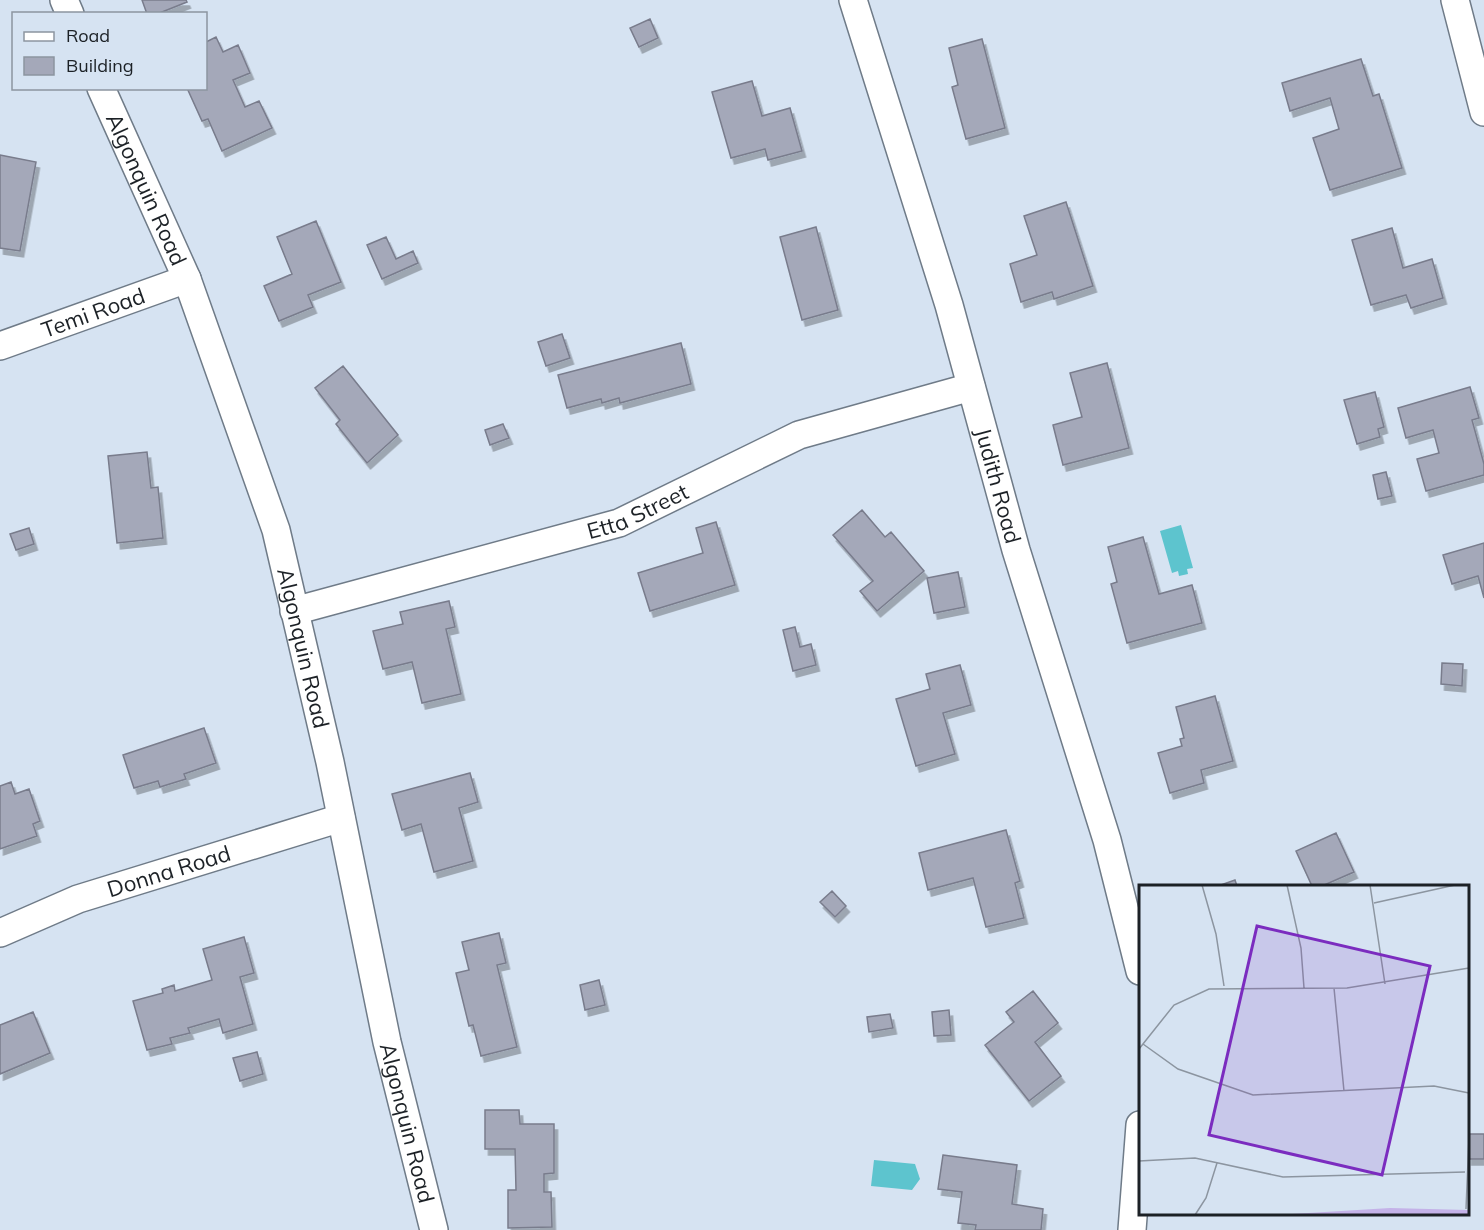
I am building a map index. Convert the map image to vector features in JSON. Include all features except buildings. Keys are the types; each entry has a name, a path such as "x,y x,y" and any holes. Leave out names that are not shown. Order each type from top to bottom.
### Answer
{"street":[{"name":"Judith Road","path":"853,0 949,305 1016,550 1107,840 1139,967"},
{"path":"1455,0 1484,112"},
{"name":"Algonquin Road","path":"102,90 187,279 276,530 341,818 387,1042 434,1230"},
{"name":"Temi Road","path":"0,346 187,279"},
{"name":"Etta Street","path":"294,611 619,523 799,435 971,387"},
{"name":"Donna Road","path":"0,933 78,900 341,818"},
{"path":"1132,1230 1139,1138"}],"water":[{"path":"1181,525 1193,568 1187,569 1188,574 1179,576 1178,571 1172,573 1160,531"},
{"path":"874,1160 915,1164 920,1179 912,1190 871,1186"}]}
